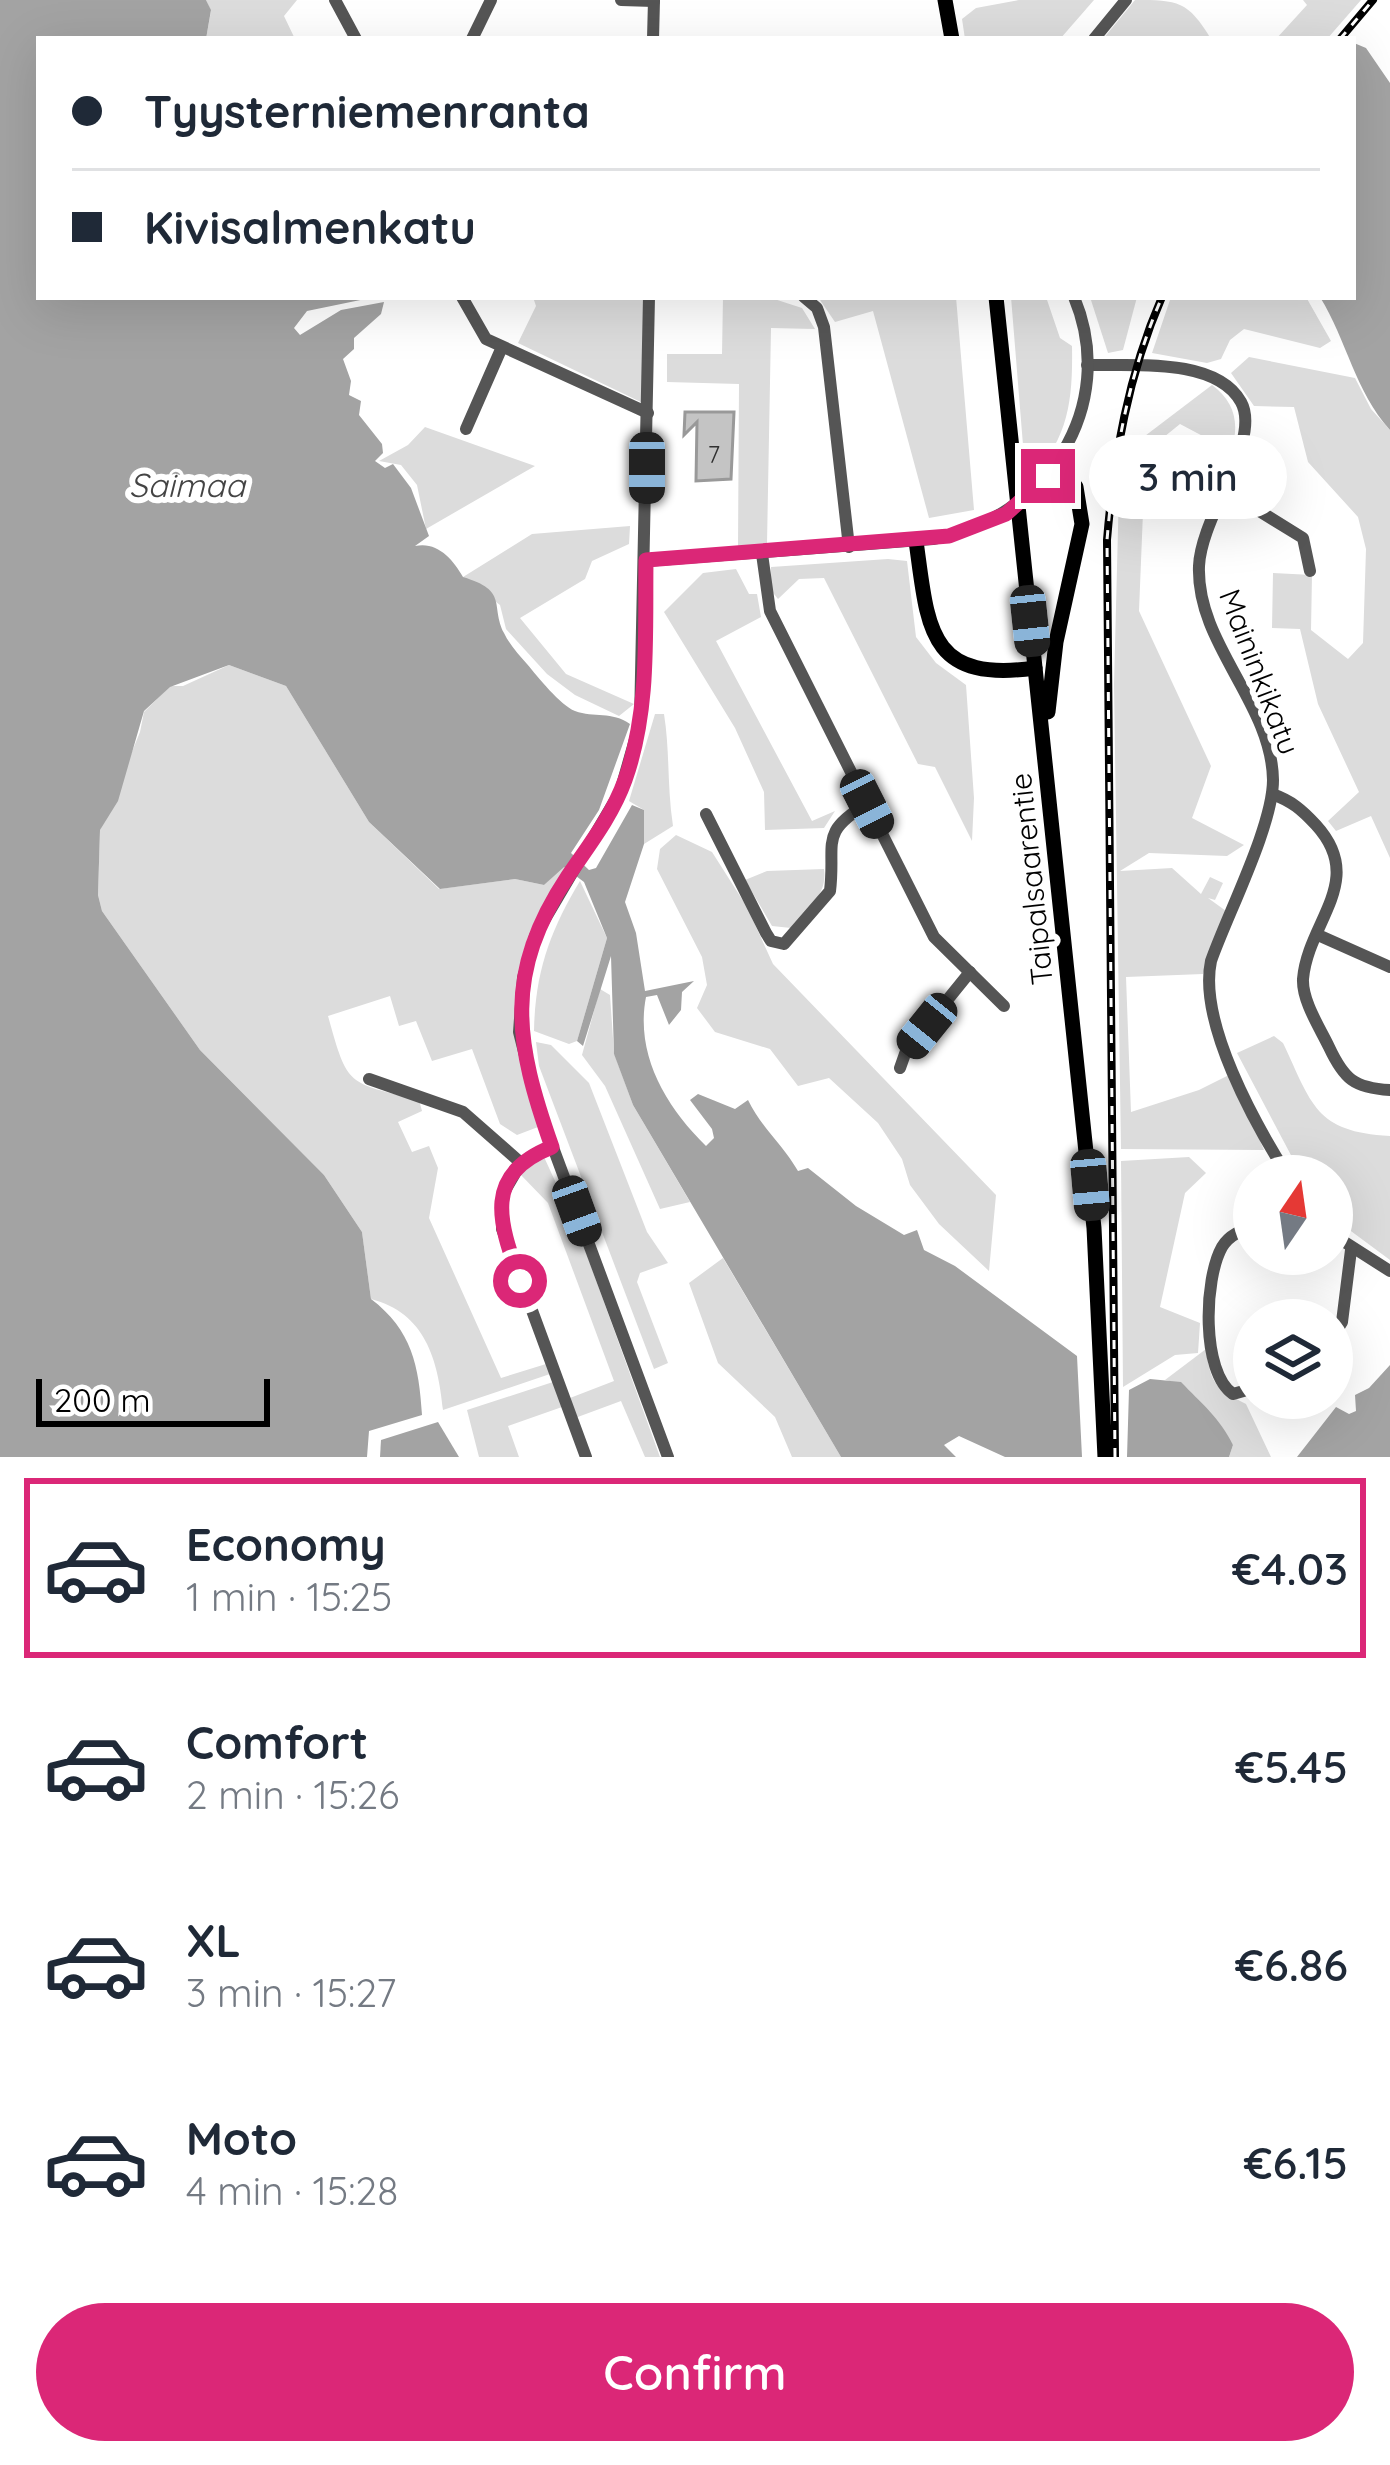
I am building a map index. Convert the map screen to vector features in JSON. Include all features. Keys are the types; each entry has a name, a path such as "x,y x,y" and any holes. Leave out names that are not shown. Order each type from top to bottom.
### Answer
{"main road":[{"path":"945,0 951,36"},
{"name":"Taipalsaarentie","path":"996,300 1094,1228 1105,1457"},
{"path":"1052,817 1049,687 1082,510 1076,487 1058,463"},
{"path":"916,541 924,611 942,649 956,661 984,671 1035,668"}],"street":[{"path":"334,0 354,36"},
{"path":"473,36 491,0"},
{"path":"621,0 654,0 653,36"},
{"path":"1096,36 1126,0"},
{"path":"463,300 476,328 502,347 648,413"},
{"path":"650,300 643,700 635,747 612,809 536,936 519,1012 526,1068 552,1147 668,1457"},
{"path":"808,300 817,308 824,327 849,547"},
{"path":"646,560 916,541 964,533 992,521 1022,502 1058,463 1082,411 1088,364 1084,326 1075,300"},
{"path":"466,429 502,347"},
{"name":"Maininkikatu","path":"1088,364 1212,377 1228,386 1245,411 1246,436 1202,540 1201,596 1268,749 1272,794 1211,962 1207,991 1217,1034 1278,1155"},
{"path":"1222,488 1303,538 1310,571"},
{"path":"762,554 770,611 934,937 1004,1006"},
{"path":"1272,794 1301,808 1335,851 1338,874 1303,981 1314,1014 1342,1074 1356,1087 1390,1090"},
{"path":"706,814 766,933 771,941 784,944 830,891 830,842 836,824 867,804"},
{"path":"1318,935 1390,967"},
{"path":"900,1068 906,1051 970,972"},
{"path":"369,1079 463,1112 521,1163"},
{"path":"552,1147 521,1163 503,1194 502,1229 586,1457"},
{"path":"1233,1236 1222,1247 1212,1286 1210,1354 1223,1387 1233,1394"},
{"path":"1353,1251 1390,1271"}],"shaded area":[{"path":"206,0 297,0 284,16 294,36 207,36 211,11"},
{"path":"1019,0 1094,0 1063,36 965,36 962,19 976,8"},
{"path":"1135,0 1180,5 1209,36 1105,36"},
{"path":"1303,0 1361,0 1330,36 1279,36 1307,5"},
{"path":"534,300 646,300 645,404 518,343 536,306"},
{"path":"723,300 777,300 802,308 815,329 771,328 767,544 738,546 739,384 667,382 667,354 722,354"},
{"path":"820,300 956,300 974,510 929,518 873,311 835,322"},
{"path":"1011,300 1047,300 1060,338 1072,346 1069,404 1051,452 1026,482"},
{"path":"1091,300 1136,300 1123,350 1108,353"},
{"path":"1170,300 1308,300 1331,341 1320,348 1244,329 1230,340 1221,359 1207,363 1152,353"},
{"path":"1249,357 1355,378 1371,409 1390,430 1390,858 1371,816 1336,831 1328,821 1359,792 1318,704 1300,629 1272,628 1273,573 1312,575 1311,630 1348,659 1363,643 1366,549 1358,517 1308,462 1294,407 1254,406 1231,373"},
{"path":"1212,385 1234,414 1231,451 1180,424 1154,445 1143,512 1139,611 1211,766 1192,818 1244,845 1227,856 1149,853 1120,871 1172,868 1201,894 1210,877 1223,883 1215,900 1208,898 1226,911 1203,974 1126,977 1131,1112 1231,1074 1264,1150 1121,1149 1114,685 1119,490 1137,442"},
{"path":"425,427 535,466 426,529 417,485 401,465 379,461 408,445"},
{"path":"630,526 629,544 592,561 585,579 520,618 566,674 634,704 619,716 575,695 547,674 506,629 500,605 463,577 532,534"},
{"path":"907,561 916,637 936,663 966,685 974,798 972,841 935,767 918,764 824,578 799,579 778,599 770,589 771,567"},
{"path":"736,569 749,594 757,594 761,617 716,641 812,821 835,811 824,828 765,830 764,792 735,728 664,612 703,573"},
{"path":"229,665 286,686 369,822 439,889 515,879 544,885 563,866 568,870 530,933 517,994 521,1057 538,1127 517,1135 500,1124 472,1049 432,1061 416,1021 399,1026 390,996 328,1016 341,1057 354,1078 419,1100 422,1111 398,1122 412,1152 429,1146 438,1168 429,1218 501,1378 546,1364 550,1374 443,1410 425,1341 404,1315 371,1299 362,1232 324,1175 200,1050 102,911 98,895 100,830 144,712 170,686 183,686"},
{"path":"655,714 664,714 673,826 644,844 644,810 629,801"},
{"path":"676,835 712,852 747,907 773,964 996,1195 989,1271 939,1224 910,1185 902,1159 878,1123 829,1078 798,1086 770,1049 715,1032 697,1008 707,985 702,957 657,869 660,849"},
{"path":"824,869 820,894 791,928 772,926 745,880 767,871"},
{"path":"580,881 607,938 577,1041 569,1044 534,1031 535,1010 546,953"},
{"path":"600,989 610,995 614,1053 633,1105 690,1202 660,1209 605,1086 582,1055"},
{"path":"1274,1036 1283,1043 1319,1111 1346,1128 1390,1136 1390,1260 1353,1233 1353,1155 1291,1155 1237,1053"},
{"path":"536,1042 551,1045 589,1083 647,1232 668,1263 640,1273 637,1282 668,1363 654,1369 539,1066"},
{"path":"544,1157 579,1233 660,1457 645,1457 621,1401 575,1418 570,1398 614,1381 548,1203 520,1174"},
{"path":"1189,1157 1206,1173 1185,1193 1160,1307 1200,1323 1198,1353 1175,1355 1123,1387 1121,1161"},
{"path":"723,1258 841,1457 792,1457 775,1417 718,1363 689,1283"},
{"path":"1206,1349 1213,1378 1233,1396 1233,1419 1253,1419 1271,1457 1229,1457 1233,1445 1203,1405 1186,1389 1165,1380"},
{"path":"553,1382 562,1407 508,1426 519,1457 479,1457 467,1410"}],"water":[{"name":"Saimaa","path":"0,0 206,0 211,10 207,36 36,36 36,300 360,300 307,311 294,328 300,335 341,310 384,302 381,314 354,338 354,349 343,359 351,381 349,395 361,401 359,415 382,444 383,453 375,461 385,468 393,464 411,488 429,536 415,546 437,549 463,577 492,593 509,641 563,703 575,711 630,724 599,810 571,853 589,870 596,868 632,805 644,810 644,844 625,902 636,933 645,991 694,981 682,992 681,1010 669,1025 657,995 646,997 649,1059 666,1096 706,1146 714,1138 712,1129 690,1100 698,1094 735,1109 748,1100 798,1171 808,1168 856,1206 904,1235 917,1230 924,1250 955,1266 1077,1356 1082,1457 1005,1457 959,1436 944,1445 956,1457 841,1457 633,1105 614,1054 611,956 583,1046 577,1041 607,938 584,882 564,867 544,885 515,879 440,889 369,822 286,686 229,665 170,687 144,711 118,801 100,830 98,895 102,911 200,1050 324,1175 362,1232 371,1299 396,1323 411,1350 422,1415 369,1431 367,1457 0,1457"},
{"path":"1356,44 1366,48 1390,83 1390,430 1368,399 1322,300 1356,300"},
{"path":"1390,1365 1390,1457 1297,1457 1327,1419 1353,1419 1355,1395 1369,1388"},
{"path":"1150,1379 1181,1382 1228,1435 1233,1445 1229,1457 1127,1457 1129,1390"},
{"path":"438,1422 459,1457 380,1457 381,1440"}],"building":[{"path":"685,412 734,412 731,479 696,481 697,422 684,435"}],"railway":[{"path":"1343,36 1373,0"},
{"path":"1115,1457 1107,540 1124,416 1161,300"}],"route":[{"path":"520,1281 502,1229 500,1206 521,1163 552,1147 519,1033 523,978 543,919 612,809 635,747 643,700 646,560 916,541 964,533 1006,514 1048,476"}]}
